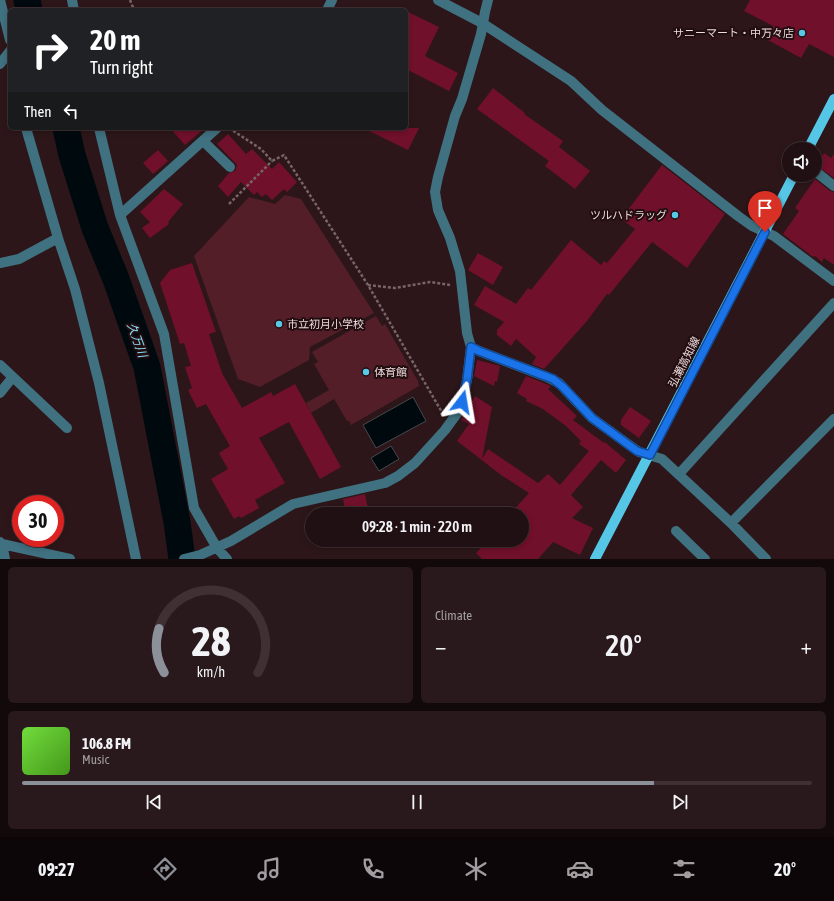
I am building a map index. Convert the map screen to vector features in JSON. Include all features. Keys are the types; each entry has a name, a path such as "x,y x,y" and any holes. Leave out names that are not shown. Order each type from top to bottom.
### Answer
{"main road":[{"path":"812,142 834,99"},
{"name":"弘瀬高知線","path":"596,559 790,182"}],"street":[{"path":"0,0 8,32"},
{"path":"438,0 482,23 570,81 602,110 647,146 752,226 774,236 834,281"},
{"path":"184,559 200,555 231,542 293,504 385,483 398,476 425,453 450,424 458,412 467,380 471,347 467,333 460,272 450,238 438,210 434,192 455,116 462,99 481,34 482,23 488,0"},
{"path":"0,64 8,54"},
{"path":"27,130 58,238 75,288 99,383 136,559"},
{"path":"99,130 120,215 164,334 194,508 217,548 227,559"},
{"path":"120,215 215,130"},
{"path":"203,141 230,167"},
{"path":"822,177 834,186"},
{"path":"0,262 19,259 58,238"},
{"path":"679,474 834,303"},
{"path":"471,347 553,379 563,387 592,418 637,451 662,459 731,523 766,559"},
{"path":"0,365 12,378 67,428"},
{"path":"0,393 12,378"},
{"path":"731,523 834,419"},
{"path":"676,531 705,559"},
{"path":"1,543 6,559"},
{"path":"1,543 70,559"},
{"path":"215,559 217,548"}],"path":[{"path":"231,130 261,149 272,161"},
{"path":"230,204 272,161 284,155 368,285 450,424"},
{"path":"368,285 395,288 430,282 450,285 464,297"}],"shaded area":[{"path":"285,195 301,199 374,313 310,347 309,360 260,387 238,379 194,256 249,197 275,204"},
{"name":"体育館","path":"376,316 382,326 385,324 418,381 419,386 351,425 334,399 311,413 306,403 329,390 314,364 318,362 312,352"},
{"path":"413,397 426,421 376,448 363,425"},
{"path":"391,446 399,459 379,471 371,458"}],"building":[{"name":"サニーマート・中万々店","path":"750,0 834,0 834,57 809,44 801,58 766,39 773,26 744,11"},
{"path":"408,12 439,27 425,56 458,73 449,91 408,70"},
{"path":"493,88 525,113 524,114 563,141 559,147 590,171 575,189 545,166 549,161 477,109"},
{"path":"408,128 419,128 408,150 367,130 408,130"},
{"path":"172,130 203,130 185,145"},
{"path":"228,134 246,154 252,149 272,169 279,162 297,182 287,192 284,189 272,200 266,194 262,197 257,192 254,195 241,182 228,197 218,186 229,173 235,171 237,165 217,144"},
{"path":"158,150 168,161 153,174 143,163"},
{"path":"824,153 831,158 834,154 834,178 822,169 822,156"},
{"path":"662,165 725,214 687,268 652,242 609,295 607,294 587,321 544,369 532,364 536,357 516,339 511,346 497,335 497,330 504,322 474,305 485,286 516,304 528,288 531,290 571,240 601,265 604,261 607,263 635,229 621,219"},
{"path":"813,182 819,182 830,191 834,192 834,265 824,258 822,262 815,256 813,257 783,234 799,211 795,208"},
{"path":"164,189 183,204 168,222 169,224 150,238 142,228 150,222 140,212"},
{"path":"478,253 503,267 493,285 468,270"},
{"path":"192,263 216,332 209,334 222,373 242,408 271,392 273,396 295,384 341,467 320,479 289,422 259,438 285,483 255,500 259,508 241,518 239,516 234,519 211,479 228,469 219,453 230,446 206,404 197,408 188,390 192,388 185,367 191,366 184,343 180,344 160,283 170,270"},
{"path":"477,360 500,366 497,382 495,381 494,386 474,376"},
{"path":"526,376 551,386 548,389 577,416 573,420 604,443 605,442 626,460 616,473 601,460 571,495 583,507 572,518 593,528 580,555 553,542 538,559 482,559 476,553 482,547 529,547 529,507 516,507 529,493 501,475 457,441 469,424 461,420 475,396 492,407 482,459 488,449 538,483 548,474 560,485 589,451 579,444 581,441 566,426 543,409 526,401 527,399 517,393"},
{"path":"630,407 651,421 639,438 621,425 621,420"},
{"path":"365,494 368,507 345,507 343,499"}],"waterway":[{"name":"久万川","path":"27,0 29,8"},
{"name":"久万川","path":"66,130 72,155 95,228 116,279 147,367 177,522 182,559"}],"place":[{"name":"サニーマート・中万々店","path":"802,33"},
{"name":"ツルハドラッグ","path":"675,215"},
{"name":"市立初月小学校","path":"279,324"},
{"name":"体育館","path":"366,372"}],"route":[{"path":"462,402 467,380 471,347 553,379 559,383 592,418 637,451 650,455 765,232"}]}
